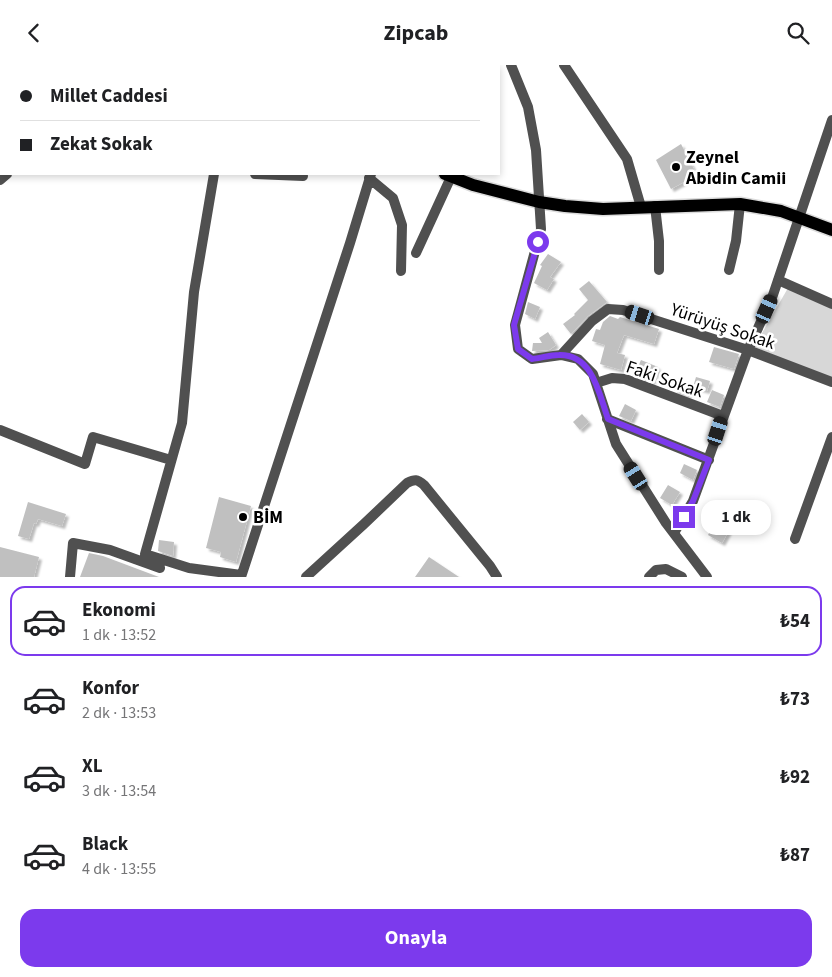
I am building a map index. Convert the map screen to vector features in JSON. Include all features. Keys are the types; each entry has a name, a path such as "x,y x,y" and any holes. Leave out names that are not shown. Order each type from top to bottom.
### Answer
{"main road":[{"path":"448,175 473,185 539,202 583,208 740,204 762,206 831,227"}],"street":[{"path":"511,65 528,107 536,150 541,229 514,325 518,349 532,359 561,355 578,359 593,374 616,444 674,533 707,577"},
{"path":"564,65 627,159 641,207"},
{"path":"674,533 693,501 748,350 773,295 832,120"},
{"path":"214,175 194,292 182,423 145,554 189,568 241,576 350,243 370,176 393,198 402,225 401,271"},
{"path":"279,175 303,176"},
{"path":"416,253 448,175"},
{"path":"729,270 736,241 740,204"},
{"path":"655,206 659,241 659,270"},
{"path":"778,280 832,304"},
{"name":"Yürüyüş Sokak","path":"561,355 592,321 608,309 623,310 748,350 832,382"},
{"name":"Faki Sokak","path":"596,383 612,378 625,379 723,416"},
{"path":"608,419 679,446 709,460"},
{"path":"0,430 85,464 93,437 171,460"},
{"path":"795,539 832,437"},
{"path":"306,577 413,479 418,480 424,485 490,566 496,577"},
{"path":"70,577 74,543 110,549 160,568"},
{"path":"649,577 656,570 666,569 682,577"}],"shaded area":[{"path":"788,288 832,307 832,379 754,347"}],"building":[{"name":"Zeynel Abidin Camii","path":"681,144 697,175 671,189 656,160"},
{"path":"548,254 561,262 550,277 554,279 547,290 534,283 542,266 540,265"},
{"path":"589,281 607,302 588,316 571,334 563,324 575,315 588,300 579,289"},
{"path":"528,302 540,307 535,319 525,314"},
{"path":"610,316 618,319 620,317 659,329 654,344 624,335 617,353 625,355 621,370 600,364 605,345 592,341 596,329 600,330 603,322"},
{"path":"548,332 556,345 549,350 532,351 533,343 542,343 539,338"},
{"path":"714,347 739,354 734,369 709,362"},
{"path":"641,360 658,367 652,382 634,375"},
{"path":"696,377 710,381 707,391 693,387"},
{"path":"679,378 693,385 688,395 674,390"},
{"path":"712,390 724,395 720,407 707,402"},
{"path":"625,404 636,410 631,421 619,416"},
{"path":"582,414 589,422 580,430 573,422"},
{"path":"684,464 697,470 693,480 680,473"},
{"path":"668,485 680,492 672,505 660,498"},
{"path":"219,497 251,506 236,562 220,557 221,552 206,548"},
{"path":"28,502 66,514 62,526 38,519 36,524 34,523 29,539 18,536"},
{"path":"717,519 731,527 722,543 708,535"},
{"path":"159,540 174,542 173,556 158,551"},
{"path":"0,547 39,557 34,577 0,577"},
{"path":"89,553 103,556 159,577 80,577"},
{"path":"429,557 459,577 415,577"}],"place":[{"name":"Zeynel Abidin Camii","path":"676,167"},
{"name":"BİM","path":"243,517"}],"route":[{"path":"538,242 514,325 518,349 532,359 561,355 578,359 593,374 608,419 647,433 709,460 693,501 684,517"}]}
